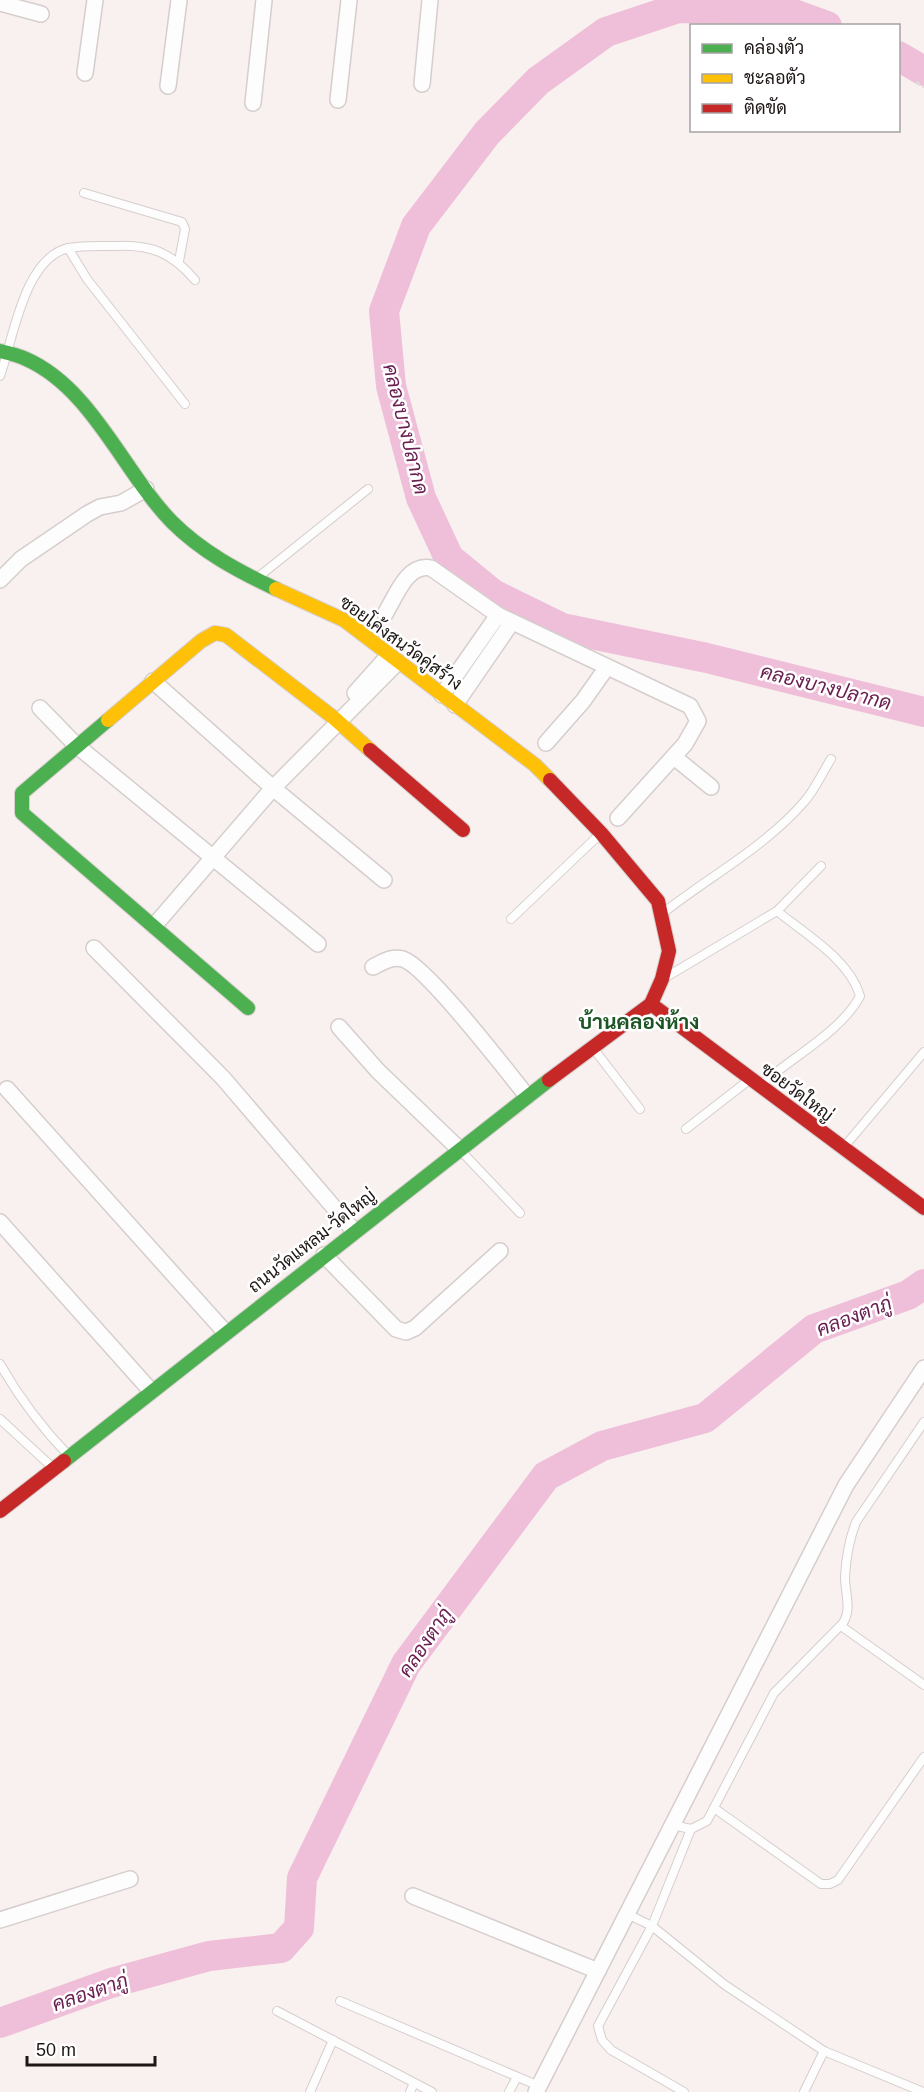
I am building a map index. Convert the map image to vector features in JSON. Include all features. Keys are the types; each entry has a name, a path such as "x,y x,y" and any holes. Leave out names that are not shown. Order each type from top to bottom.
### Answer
{"street":[{"path":"85,73 95,0"},
{"path":"168,86 179,0"},
{"path":"253,103 264,0"},
{"path":"338,100 349,0"},
{"path":"422,84 430,0"},
{"path":"0,3 41,14"},
{"name":"ซอยโค้งสนวัดคู่สร้าง","path":"4,351 29,359 52,375 97,422 171,521 216,560 253,581 310,602 344,620 535,765 601,833 658,902 669,951 662,979 651,1004"},
{"path":"0,580 21,559 87,514 100,507 121,503 146,489"},
{"path":"384,614 412,570 421,566 431,568 498,615 690,706 698,721 686,744 618,818"},
{"path":"442,695 498,615"},
{"path":"455,705 512,622"},
{"path":"248,1008 22,813 20,801 22,794 76,745 201,641 214,633 226,635 463,830"},
{"path":"154,926 273,788 394,658"},
{"path":"546,743 583,701 607,667"},
{"path":"153,681 273,788 384,880"},
{"path":"40,708 76,745 318,944"},
{"path":"674,757 711,787"},
{"path":"94,948 222,1078 354,1231"},
{"path":"373,967 390,958 404,960 429,979 527,1096"},
{"name":"ซอยวัดใหญ่","path":"651,1004 924,1208"},
{"name":"ถนนวัดแหลม-วัดใหญ่","path":"0,1511 324,1254 527,1096 651,1004"},
{"path":"339,1027 378,1071 459,1149"},
{"path":"7,1089 225,1332"},
{"path":"0,1222 151,1391"},
{"path":"324,1254 396,1329 406,1332 415,1328 500,1251"},
{"path":"538,2089 846,1485 924,1368"},
{"path":"0,1920 130,1879"},
{"path":"413,1896 598,1971"}],"lane":[{"path":"84,193 182,222 185,229 179,261"},
{"path":"0,376 4,351 22,298 30,282 54,254 68,248 126,245 159,251 179,261 195,280"},
{"path":"68,248 87,279 185,404"},
{"path":"253,581 368,489"},
{"path":"662,914 704,881 770,836 806,801 831,759"},
{"path":"511,919 601,833"},
{"path":"662,979 777,911 821,866"},
{"path":"687,1129 824,1035 856,1004 860,996 857,986 835,959 777,911"},
{"path":"592,1047 640,1109"},
{"path":"843,1149 924,1052"},
{"path":"459,1149 520,1213"},
{"path":"0,1364 19,1399 36,1422 69,1456"},
{"path":"0,1419 54,1468"},
{"path":"684,2092 612,2050 602,2040 598,2026 652,1926 692,1829 707,1821 774,1693 841,1626 847,1616 846,1564 849,1540 855,1522 924,1422"},
{"path":"841,1626 924,1685"},
{"path":"714,1808 821,1884 830,1884 838,1880 924,1756"},
{"path":"672,1824 692,1829"},
{"path":"626,1913 652,1926 725,1985 824,2050 923,2092"},
{"path":"340,2001 517,2077 538,2089"},
{"path":"277,2011 432,2092"},
{"path":"310,2092 333,2040"},
{"path":"804,2092 824,2050"},
{"path":"509,2092 517,2077"},
{"path":"410,2092 414,2083"}],"path":[{"path":"916,82 924,87"}],"waterway":[{"name":"คลองบางปลากด","path":"822,24 783,10 678,8 606,32 538,81 487,133 416,226 384,311 391,386 421,498 449,558 493,594 562,628 707,658 924,712"},
{"name":"คลองบางปลากด","path":"900,57 924,71"},
{"name":"คลองตาภู่","path":"0,2023 111,1983 209,1956 281,1948 299,1928 302,1878 406,1664 546,1476 602,1446 705,1418 814,1329 908,1295 924,1284"}],"traffic: fast":[{"path":"0,351 26,359 49,372 70,390 89,410 155,502 184,533 221,560 276,589"},
{"path":"108,720 22,793 22,813 248,1008"},
{"path":"64,1461 549,1080"}],"traffic: slow":[{"path":"276,589 344,620 535,765 550,780"},
{"path":"108,720 201,641 215,633 226,635 334,718 370,750"}],"traffic: jam":[{"path":"370,750 463,830"},
{"path":"549,1080 651,1004 662,979 669,951 658,901 601,833 550,780"},
{"path":"651,1004 924,1208"},
{"path":"0,1511 64,1461"}],"district":[{"name":"บ้านคลองห้าง","path":"639,1022"}]}
